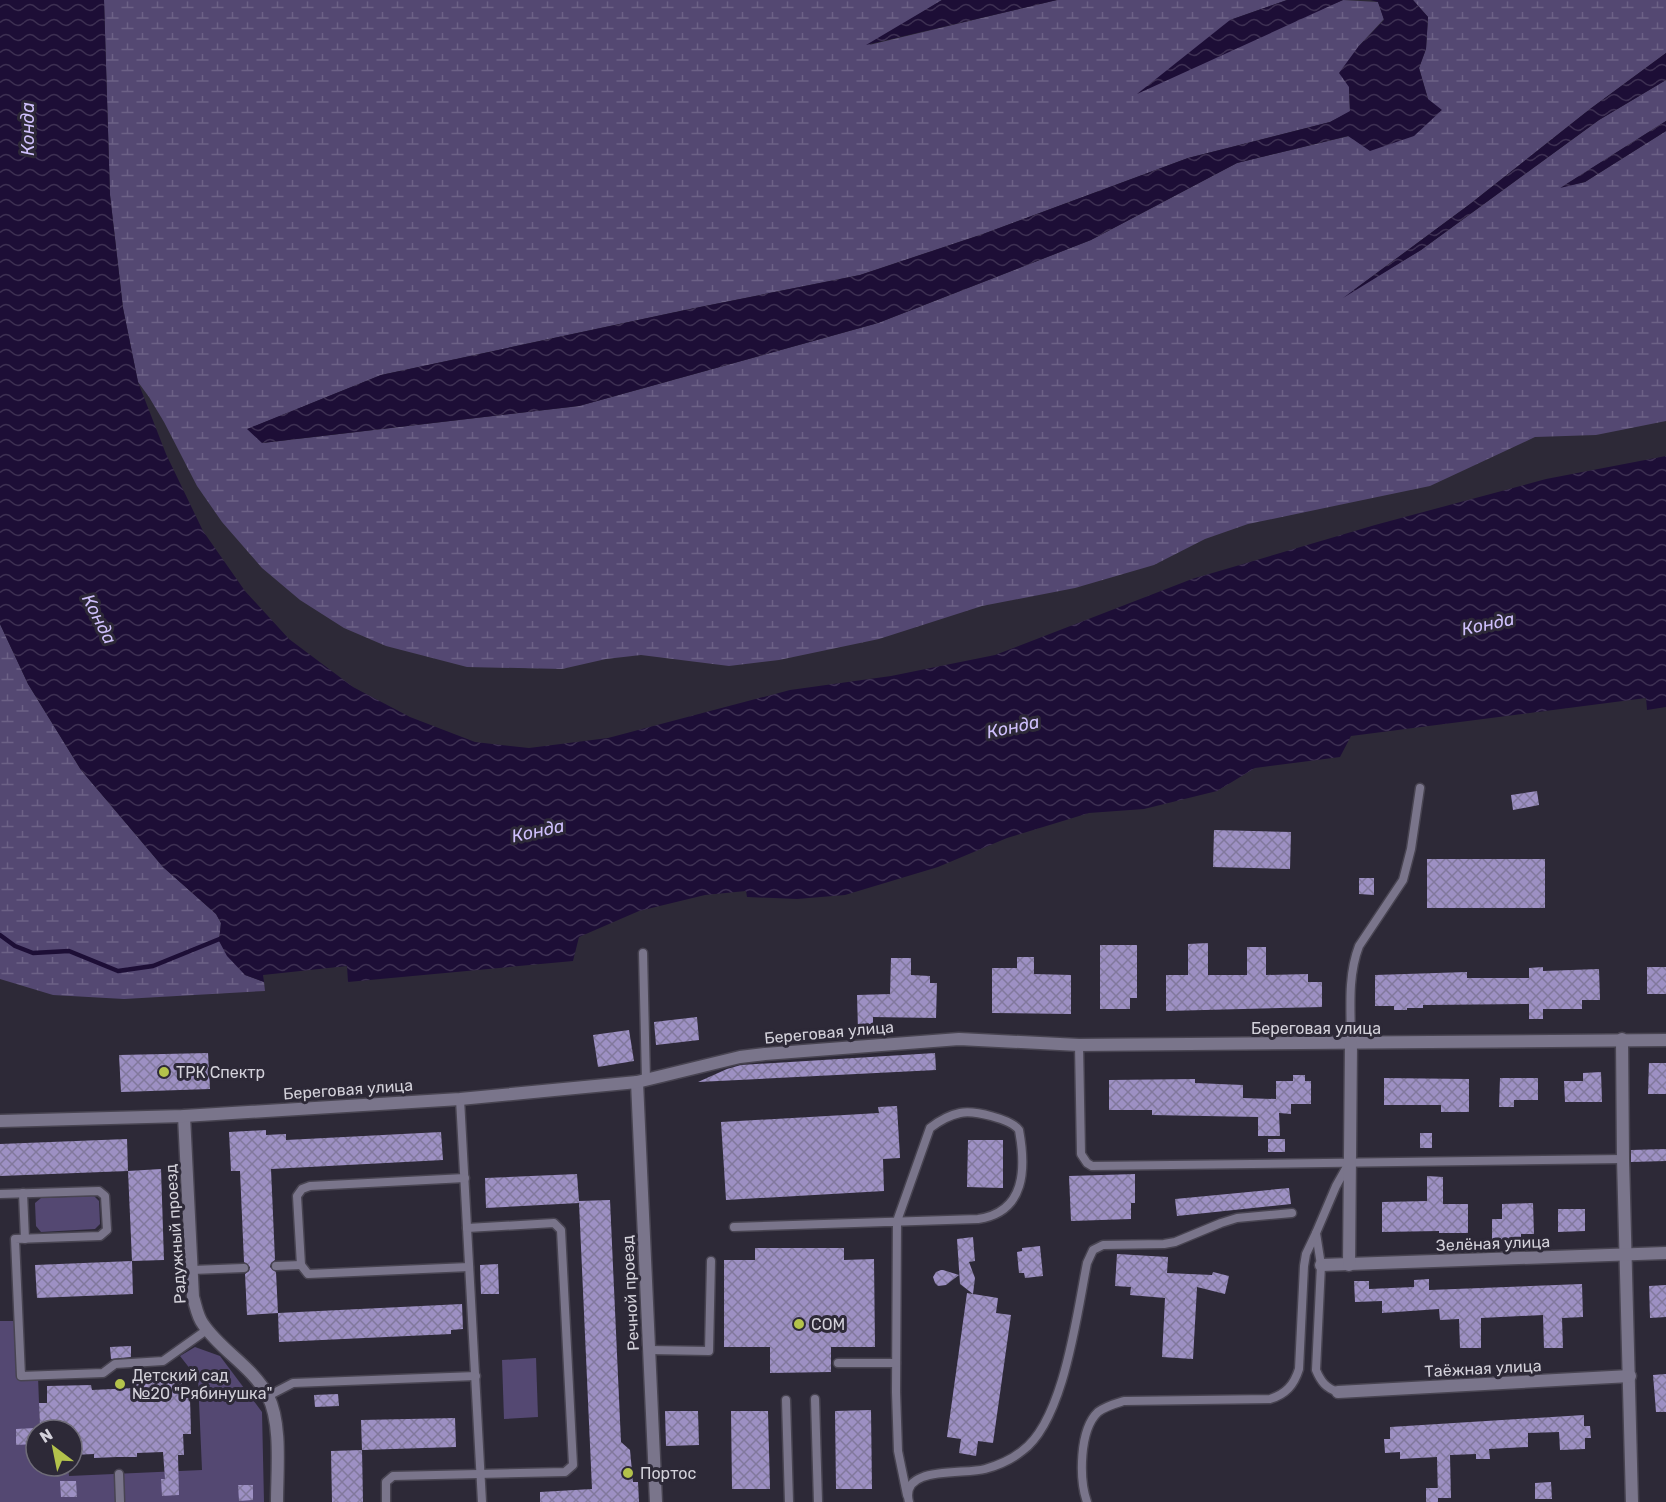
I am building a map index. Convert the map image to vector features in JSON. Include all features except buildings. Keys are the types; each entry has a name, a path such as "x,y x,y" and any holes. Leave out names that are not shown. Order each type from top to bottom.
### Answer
{"street":[{"path":"1622,1039 1632,1502"},
{"name":"Береговая улица","path":"0,1121 184,1116 460,1099 642,1081 740,1057 959,1040 1079,1045 1666,1040"},
{"path":"1349,1265 1351,1044"},
{"name":"Речной проезд","path":"642,1081 649,1350 656,1502"},
{"name":"Радужный проезд","path":"184,1116 192,1270 197,1312 208,1329 247,1368 268,1396 274,1410 277,1502"},
{"name":"Зелёная улица","path":"1321,1265 1666,1253"},
{"name":"Таёжная улица","path":"1338,1392 1630,1376"}],"lane":[{"path":"1351,1044 1354,959 1359,946 1403,880 1411,849 1420,788"},
{"path":"642,1081 643,953"},
{"path":"1079,1045 1081,1154 1092,1166 1623,1160"},
{"path":"460,1099 482,1502"},
{"path":"734,1227 897,1221 978,1219 998,1214 1009,1206 1021,1184 1019,1130 1015,1124 972,1113 961,1113 939,1121 930,1128 897,1221 898,1451 908,1498"},
{"path":"1087,1502 1083,1488 1082,1451 1090,1424 1097,1414 1109,1405 1124,1401 1270,1399 1280,1396 1295,1381 1299,1369 1306,1254 1336,1186 1349,1163"},
{"path":"465,1179 310,1186 302,1189 297,1196 301,1265 308,1274 470,1267"},
{"path":"0,1194 99,1191 105,1196 107,1230 100,1236 15,1239 21,1376 103,1373 115,1364 163,1361 208,1329"},
{"path":"23,1193 25,1239"},
{"path":"908,1498 908,1487 912,1482 925,1476 983,1470 1005,1462 1025,1449 1041,1430 1051,1411 1066,1366 1087,1263 1093,1250 1103,1245 1175,1242 1237,1218 1292,1213"},
{"path":"386,1502 386,1482 393,1476 566,1472 573,1466 561,1230 554,1223 468,1228"},
{"path":"1316,1233 1321,1265 1316,1370 1320,1380 1328,1388 1338,1392"},
{"path":"649,1350 709,1351 711,1262"},
{"path":"276,1266 301,1265"},
{"path":"192,1270 244,1268"},
{"path":"838,1363 896,1363"},
{"path":"268,1396 293,1383 476,1376"},
{"path":"815,1399 818,1502"},
{"path":"786,1400 789,1502"},
{"path":"119,1474 120,1502"}],"green space":[{"path":"104,0 942,0 869,45 1057,0 1287,0 1230,20 1315,12 1343,0 1378,2 1384,19 1358,47 1349,87 1350,112 1330,122 1188,158 983,234 860,275 381,375 248,429 263,443 579,406 878,323 1091,240 1237,163 1349,136 1428,99 1419,68 1426,49 1428,17 1413,0 1666,0 1666,53 1590,109 1470,204 1351,292 1421,250 1599,120 1666,80 1666,121 1562,187 1585,182 1666,131 1666,421 1596,435 1535,437 1430,486 1248,524 1205,539 1154,565 1075,588 982,606 879,639 779,660 729,666 641,655 606,659 562,669 467,667 386,646 344,628 300,600 262,568 222,522 197,486 164,422 138,382 123,308 110,195"},
{"path":"0,624 28,684 81,770 163,867 216,914 221,923 219,941 245,975 264,982 265,991 124,999 53,995 0,979"},
{"path":"94,1196 99,1201 100,1224 95,1229 41,1232 36,1226 35,1203 41,1198"},
{"path":"0,1321 18,1321 21,1376 38,1376 40,1418 24,1418 24,1478 84,1478 84,1475 202,1470 198,1379 180,1356 195,1347 220,1356 262,1412 264,1502 0,1502"},
{"path":"536,1358 538,1417 504,1419 502,1360"}],"water":[{"name":"Конда","path":"0,0 104,0 110,195 123,308 138,382 166,454 203,531 245,591 289,639 353,687 410,717 475,742 529,748 608,738 790,690 891,676 995,655 1192,579 1375,525 1546,479 1666,456 1666,707 1647,710 1646,698 1351,736 1340,757 1255,768 1217,791 1144,809 1089,813 1007,838 938,867 845,895 797,899 747,897 746,891 705,895 639,911 579,937 573,961 348,982 347,966 263,975 264,982 245,975 227,956 219,941 221,923 216,914 163,867 81,770 28,684 0,624"},
{"path":"942,0 1057,0 866,45"},
{"path":"1287,0 1343,0 1137,94 1230,20"},
{"path":"1370,0 1413,0 1428,17 1426,49 1419,68 1428,99 1442,110 1414,136 1370,151 1348,136 1237,163 1091,240 878,323 579,406 262,443 247,429 381,375 860,275 983,234 1188,158 1330,122 1350,111 1349,87 1339,73 1358,47 1384,20 1378,2"},
{"path":"1666,53 1666,80 1599,120 1421,250 1343,298 1470,204 1590,109"},
{"path":"1666,121 1666,131 1585,182 1560,188"}],"waterway":[{"path":"0,935 15,946 33,953 69,951 118,971 153,966 222,938"}],"place":[{"name":"ТРК Спектр","path":"164,1072"},
{"name":"СОМ","path":"799,1324"},
{"name":"Детский сад №20 \"Рябинушка\"","path":"120,1384"},
{"name":"Портос","path":"628,1473"}]}
